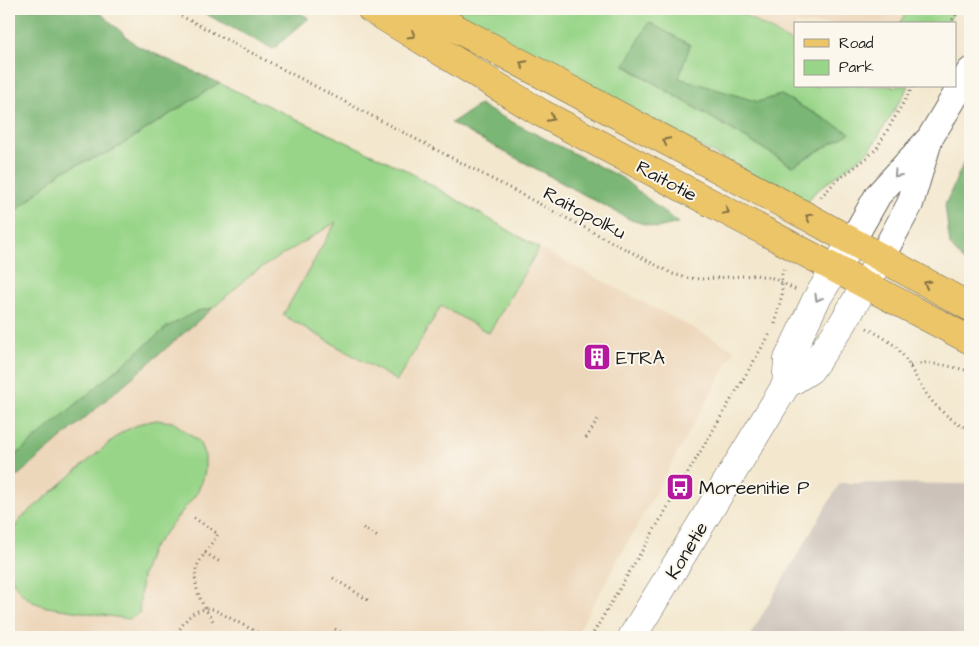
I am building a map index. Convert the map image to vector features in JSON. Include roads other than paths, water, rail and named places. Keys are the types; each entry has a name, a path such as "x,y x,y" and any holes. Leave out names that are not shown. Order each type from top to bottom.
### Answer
{"main road":[{"name":"Raitotie","path":"371,9 541,113 970,340"},
{"name":"Raitotie","path":"420,9 810,218 970,307"}],"street":[{"path":"852,241 878,195 930,138 970,71"},
{"path":"881,258 910,204 930,138"},
{"name":"Konetie","path":"786,385 788,359 816,300 852,241"},
{"name":"Konetie","path":"632,637 786,385 810,370 846,317 881,258"}],"place":[{"name":"ETRA","path":"597,357"},
{"name":"Moreenitie P","path":"680,487"}]}
